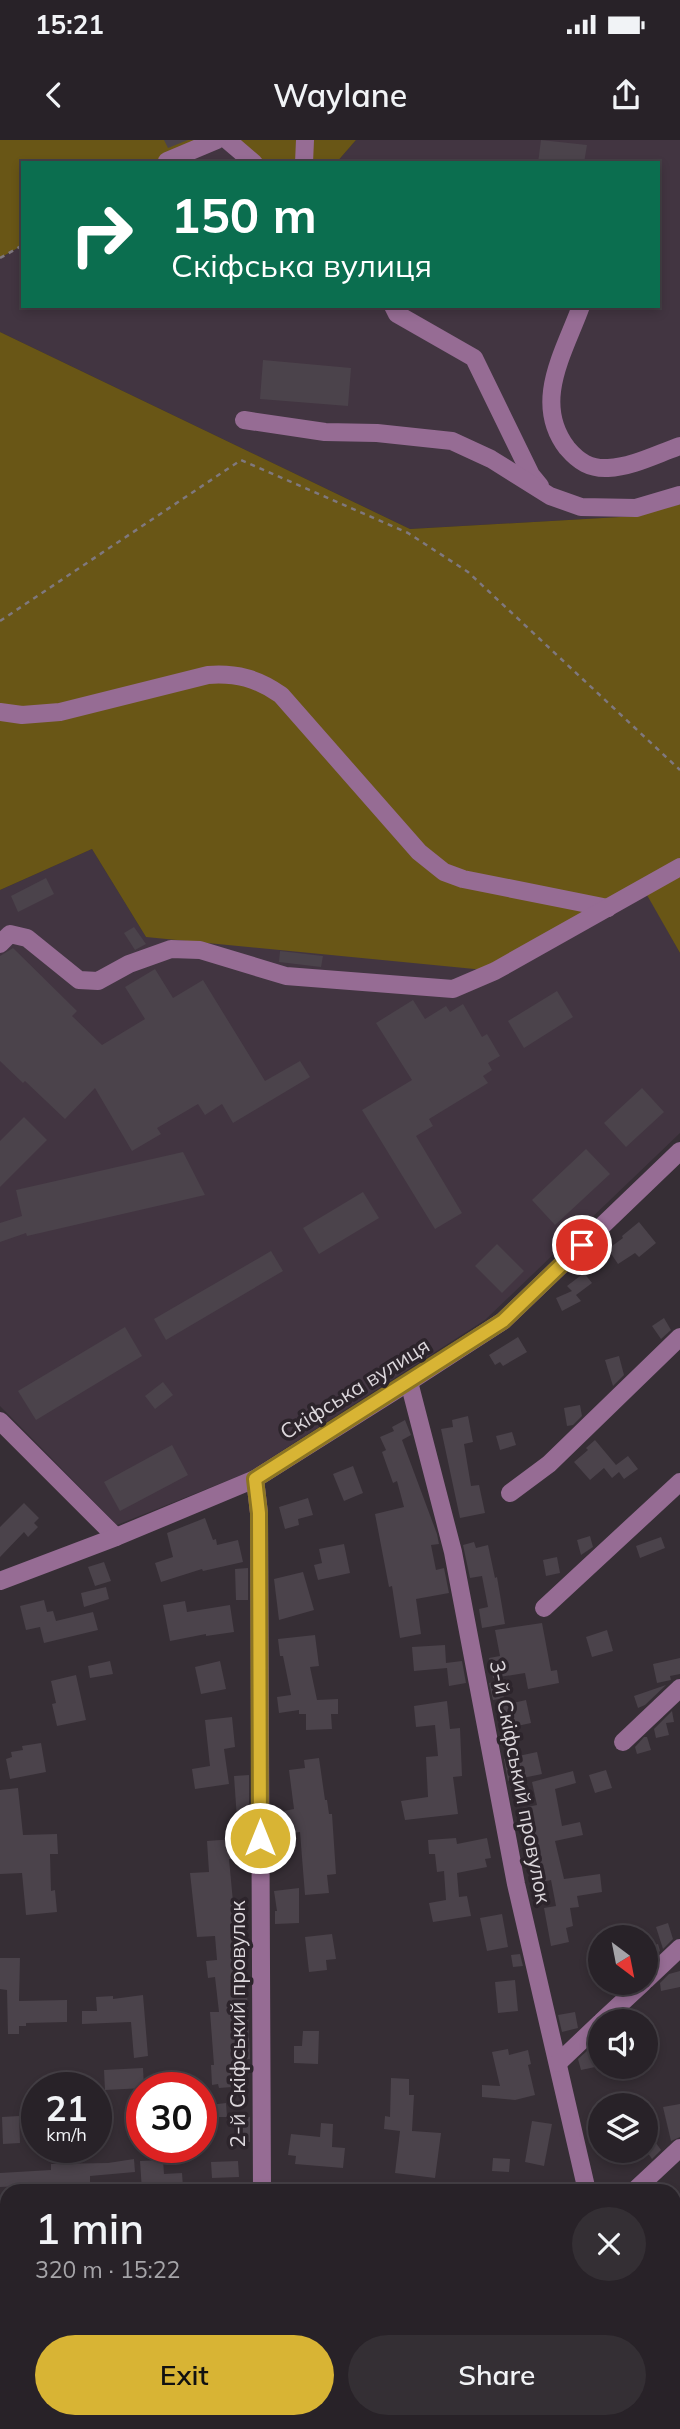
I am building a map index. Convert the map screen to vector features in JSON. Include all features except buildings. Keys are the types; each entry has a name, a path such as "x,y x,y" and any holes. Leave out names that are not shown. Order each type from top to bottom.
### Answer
{"street":[{"path":"167,161 217,140"},
{"path":"227,140 252,161"},
{"path":"304,161 306,140"},
{"path":"394,308 397,314 474,358 531,475 550,496"},
{"path":"581,308 550,393 554,422 561,439 582,463 605,468 619,467 680,446"},
{"path":"244,419 325,432 377,433 452,441 491,459 550,496 581,507 636,508 680,495"},
{"path":"0,712 31,715 60,712 208,675 230,674 250,678 281,695 419,852 444,872 463,879 608,908"},
{"path":"0,944 10,934 27,938 79,980 98,981 129,964 171,949 200,950 286,976 453,989 495,971 680,867"},
{"name":"Скіфська вулиця","path":"0,1581 116,1537 255,1479 409,1382 503,1321 680,1151"},
{"path":"510,1493 549,1464 680,1337"},
{"name":"3-й Скіфський провулок","path":"409,1382 453,1552 516,1884 585,2184"},
{"path":"0,1421 116,1537"},
{"name":"2-й Скіфський провулок","path":"255,1479 259,1513 262,2184"},
{"path":"544,1608 680,1482"},
{"path":"623,1742 680,1688"},
{"path":"658,1968 680,1948"},
{"path":"615,2009 629,1995"},
{"path":"558,2063 588,2034"},
{"path":"641,2184 680,2148"}],"path":[{"path":"0,258 21,246"},
{"path":"0,621 241,460 408,533 468,572 680,770"}],"shaded area":[{"path":"0,140 217,140 170,161 21,161 21,246 0,258"},
{"path":"217,140 251,161 170,161"},
{"path":"227,140 356,140 338,161 252,161"},
{"path":"356,140 680,140 680,504 637,516 410,529 0,332 0,258 21,246 21,308 660,308 660,161 338,161"},
{"path":"0,332 410,529 637,516 680,504 680,953 643,888 495,971 146,937 92,849 0,890"},
{"path":"92,849 146,937 644,888 680,953 680,1133 485,1320 249,1472 117,1525 0,1406 0,890"}],"route":[{"path":"260,1838 259,1513 255,1479 503,1321 582,1245"}]}
